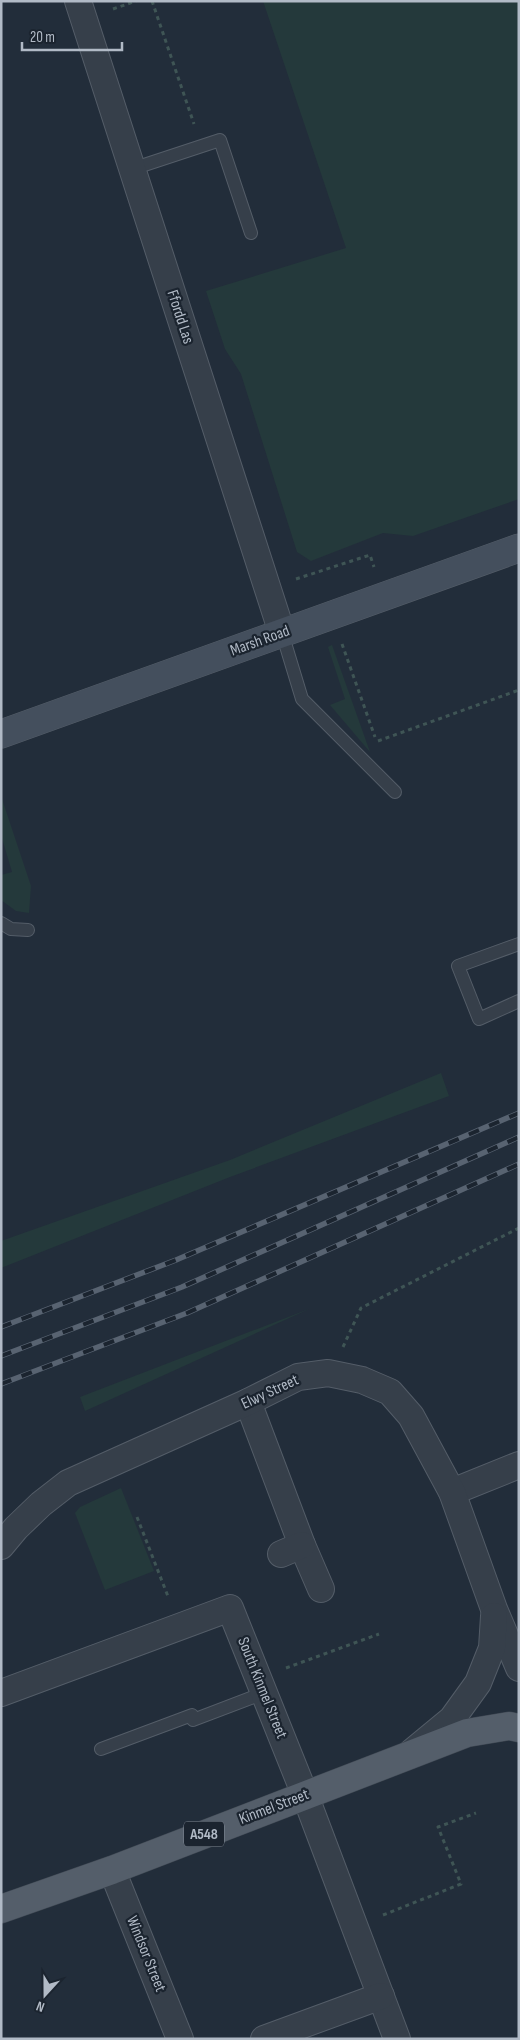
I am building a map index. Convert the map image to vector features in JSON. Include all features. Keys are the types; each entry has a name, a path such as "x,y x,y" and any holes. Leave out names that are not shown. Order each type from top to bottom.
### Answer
{"main road":[{"name":"Kinmel Street","path":"1,1909 112,1870 467,1733 509,1726 519,1728"}],"street":[{"name":"Ffordd Las","path":"78,1 282,633"},
{"name":"Marsh Road","path":"1,734 519,548"},
{"name":"Elwy Street","path":"1,1546 16,1528 41,1504 68,1483 248,1402 298,1377 328,1373 362,1380 390,1392 411,1416 452,1492 494,1609 519,1668"},
{"path":"248,1402 291,1549 321,1589"},
{"path":"452,1492 519,1465"},
{"name":"South Kinmel Street","path":"1,1692 230,1608 305,1795 397,2039"},
{"name":"Kinmel Street","path":"406,1757 452,1719 478,1683 492,1648 494,1609"},
{"name":"Windsor Street","path":"112,1870 180,2039"},
{"path":"264,2039 381,1996"}],"lane":[{"path":"132,169 220,140 251,233"},
{"path":"282,633 302,699 395,792"},
{"path":"1,923 11,929 28,930"},
{"path":"519,944 458,966 479,1019 519,1001"},
{"path":"101,1749 192,1715 193,1720 261,1686"}],"path":[{"path":"152,1 201,146"},
{"path":"377,741 519,690"},
{"path":"137,1517 180,1627"},
{"path":"261,1686 379,1634"},
{"path":"355,1926 461,1884 438,1827 476,1813"}],"green space":[{"path":"263,1 519,1 519,499 413,536 383,533 311,561 297,552 241,374 225,349 206,291 346,248"},
{"path":"332,645 370,752 330,705 345,699 328,647"},
{"path":"1,796 31,886 29,913 16,911 1,900 1,875 12,872 1,835"},
{"path":"441,1073 449,1096 230,1177 1,1268 1,1241 230,1160"},
{"path":"309,1309 85,1411 80,1397"},
{"path":"121,1488 154,1571 105,1590 75,1513 80,1507"}],"railway":[{"path":"1,1327 176,1260 519,1113"},
{"path":"1,1356 182,1287 519,1137"},
{"path":"1,1384 187,1313 519,1164"}]}
